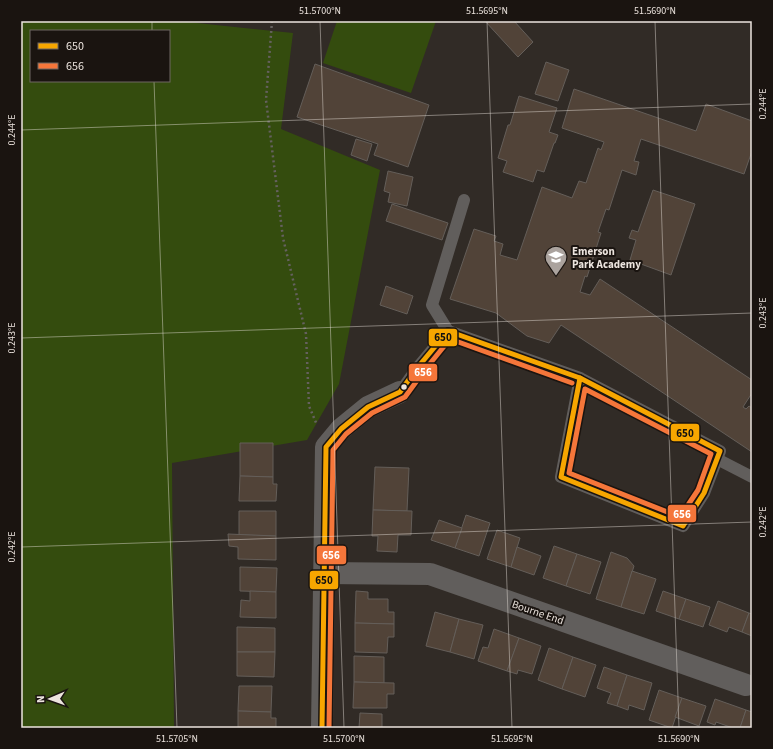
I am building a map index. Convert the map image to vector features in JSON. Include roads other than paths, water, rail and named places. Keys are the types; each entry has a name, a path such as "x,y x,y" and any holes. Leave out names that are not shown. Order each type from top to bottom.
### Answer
{"street":[{"path":"322,728 326,447 341,429 368,407 400,392"},
{"name":"Bourne End","path":"324,573 430,574 746,685"}],"lane":[{"path":"464,200 432,305 448,331 580,378 720,451 704,493 683,526 561,477 580,378"},
{"path":"400,392 418,367 448,331"},
{"path":"717,459 752,477"}],"place":[{"name":"Emerson Park Academy","path":"556,276"}]}
